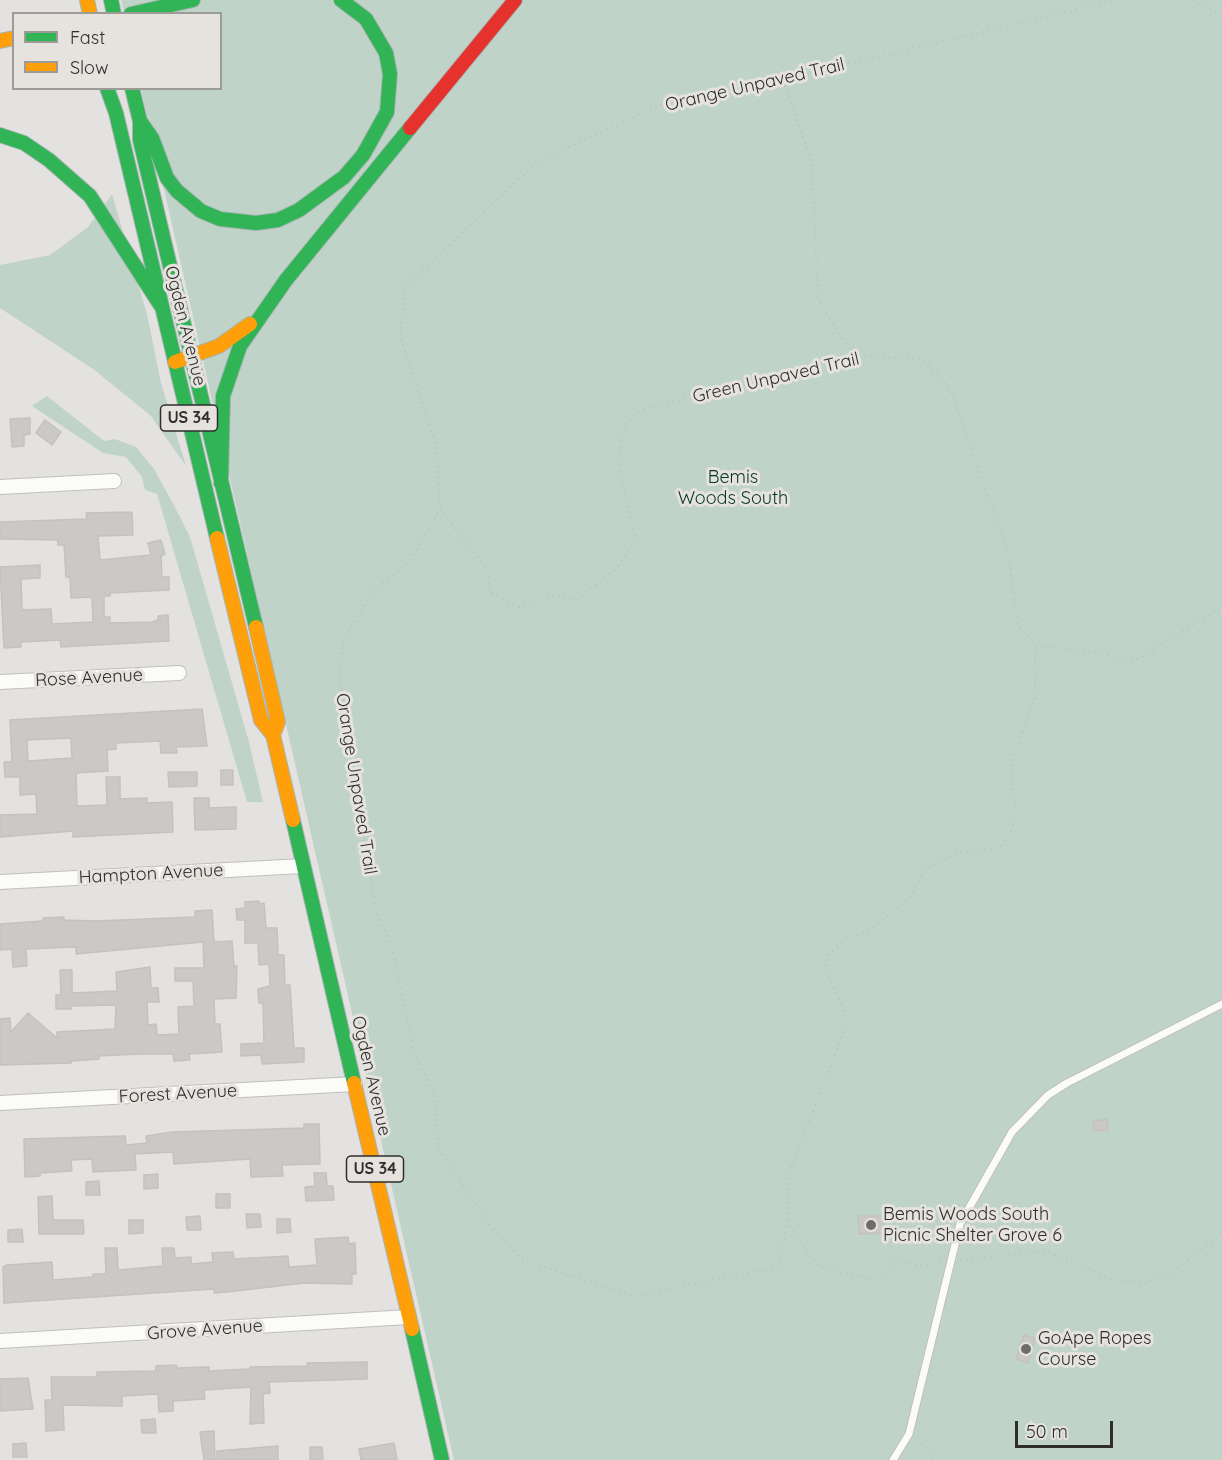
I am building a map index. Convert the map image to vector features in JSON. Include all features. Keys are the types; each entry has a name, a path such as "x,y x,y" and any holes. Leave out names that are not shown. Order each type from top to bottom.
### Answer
{"main road":[{"path":"140,12 198,0"},
{"path":"140,121 152,138 167,178 177,191 201,211 220,219 256,223 278,220 298,210 344,177 363,155 387,112 390,74 386,53 366,19 341,0"},
{"path":"221,483 223,396 240,346 258,318 515,0"},
{"name":"Ogden Avenue","path":"133,91 140,121 140,140 278,722 273,735"},
{"name":"Ogden Avenue","path":"109,93 116,113 261,720 273,735 442,1460"},
{"path":"0,135 24,143 49,160 90,196 161,306"},
{"path":"175,362 221,345 258,318"}],"street":[{"path":"0,487 114,481"},
{"name":"Rose Avenue","path":"0,682 179,673"},
{"name":"Hampton Avenue","path":"0,882 303,866"},
{"name":"Forest Avenue","path":"0,1103 355,1084"},
{"name":"Grove Avenue","path":"0,1341 409,1317"}],"lane":[{"path":"893,1460 909,1434 960,1224 1012,1132 1031,1111 1067,1083 1222,1004"}],"path":[{"name":"Orange Unpaved Trail","path":"787,1221 779,1267 636,1296 524,1261 490,1226 439,1148 434,1093 415,1056 391,943 376,912 339,673 344,639 374,590 410,562 440,509 437,449 400,337 405,287 538,161 663,104 782,80 1115,0"},
{"path":"1194,0 1222,16"},
{"path":"782,80 812,163 818,299 854,356"},
{"name":"Green Unpaved Trail","path":"440,509 488,570 489,591 519,607 555,595 576,600 616,569 636,539 618,464 624,427 641,410 854,356 923,359 950,389 1008,552 1018,625 1035,645"},
{"path":"1222,607 1138,659 1035,645 1035,698 1012,759 1011,775 1017,811 1011,832 1000,848 960,852 924,869 911,897 869,932 848,937 826,956 825,967 848,1021 790,1170 787,1221 816,1264 881,1281 895,1258 917,1266 1046,1251 1114,1280 1146,1283 1172,1273 1222,1233"},
{"path":"909,1434 930,1450 933,1460"}],"green space":[{"name":"Bemis Woods South","path":"121,0 1222,0 1222,1460 454,1460 141,90 222,90 222,12 124,12"},
{"path":"112,194 147,314 161,383 186,466 150,415 93,369 0,308 0,265 50,255 88,227"},
{"path":"47,396 104,441 115,439 136,447 154,469 177,511 190,537 249,742 263,802 247,802 157,494 145,490 142,477 126,457 103,453 32,406"}],"building":[{"path":"30,418 30,434 24,435 24,446 12,447 10,419"},
{"path":"45,420 61,432 52,445 36,433"},
{"path":"132,512 133,535 98,536 100,560 151,555 148,543 161,540 165,554 161,556 162,577 169,577 169,590 110,593 110,596 104,596 104,617 110,617 110,623 152,622 158,620 158,616 168,615 169,641 61,647 60,640 21,642 21,647 4,648 0,567 40,565 40,578 21,579 22,610 51,609 52,624 93,622 92,597 71,598 70,577 66,577 64,545 58,545 58,540 0,539 0,522 87,519 86,513"},
{"path":"202,709 207,746 176,747 177,753 161,753 160,741 116,743 116,749 107,750 108,771 76,773 77,806 107,805 106,777 120,777 120,799 147,798 147,803 172,802 173,832 73,837 73,831 0,837 0,815 37,814 36,794 20,795 20,777 5,777 4,762 12,762 10,720","holes":["71,738 72,758 28,761 27,740"]},
{"path":"221,770 233,770 233,785 221,785"},
{"path":"168,772 197,772 197,786 169,787"},
{"path":"194,798 209,798 209,808 236,807 236,829 195,830"},
{"path":"259,901 259,904 264,903 266,928 277,928 278,955 284,955 285,985 290,985 294,1048 304,1048 304,1062 262,1064 261,1055 241,1056 241,1044 264,1043 263,1003 259,1003 258,989 270,986 269,964 259,965 258,943 245,943 245,920 237,920 236,909 245,908 245,902"},
{"path":"212,910 214,942 232,941 234,966 237,966 236,998 214,999 215,1024 220,1024 222,1052 189,1054 190,1060 174,1061 173,1054 138,1054 99,1056 99,1059 71,1061 71,1063 0,1065 0,1019 10,1018 11,1032 28,1013 57,1038 57,1032 115,1029 116,1005 70,1006 71,1009 56,1009 56,995 61,995 60,970 72,970 72,993 117,991 116,972 150,967 151,988 158,988 159,1002 147,1002 148,1025 156,1024 157,1035 179,1034 178,1007 194,1006 193,981 175,981 175,968 204,968 203,942 76,954 76,947 26,949 27,966 13,967 12,949 0,950 0,924 64,917 64,920 96,921 195,917 195,911"},
{"path":"1107,1119 1108,1130 1094,1131 1093,1121"},
{"path":"304,1124 319,1124 320,1164 282,1165 283,1176 251,1177 250,1159 174,1164 173,1152 135,1154 136,1170 93,1172 92,1159 71,1160 72,1171 40,1173 40,1176 25,1177 24,1139 125,1136 126,1145 147,1143 146,1136 172,1132 304,1128"},
{"path":"314,1173 326,1173 327,1186 333,1186 334,1200 306,1201 305,1187 315,1186"},
{"path":"158,1174 158,1188 144,1189 144,1175"},
{"path":"99,1181 100,1195 86,1195 86,1182"},
{"path":"216,1194 230,1194 230,1208 216,1208"},
{"path":"52,1196 53,1220 83,1220 84,1234 39,1234 38,1197"},
{"path":"246,1214 260,1214 261,1227 247,1228"},
{"path":"200,1216 201,1230 187,1230 186,1217"},
{"name":"Bemis Woods South Picnic Shelter Grove 6","path":"858,1216 883,1216 883,1233 859,1234"},
{"path":"277,1219 290,1219 291,1232 277,1233"},
{"path":"129,1220 143,1220 143,1233 129,1234"},
{"path":"22,1229 23,1242 8,1242 8,1230"},
{"path":"348,1237 349,1244 355,1243 356,1274 352,1274 352,1284 304,1283 214,1293 214,1289 4,1303 3,1267 7,1265 52,1262 53,1280 93,1277 93,1274 106,1274 105,1248 117,1248 118,1270 163,1266 162,1248 174,1248 175,1258 191,1257 191,1264 213,1262 212,1253 233,1252 234,1259 288,1256 289,1267 317,1265 315,1239"},
{"name":"GoApe Ropes Course","path":"1024,1335 1035,1339 1028,1363 1016,1359"},
{"path":"367,1362 367,1379 269,1382 270,1393 263,1394 264,1423 250,1424 251,1387 204,1390 205,1399 173,1401 173,1411 159,1412 158,1394 122,1396 122,1406 63,1405 64,1430 46,1431 45,1400 52,1400 51,1377 97,1377 97,1372 156,1371 156,1366 176,1365 177,1368 209,1367 209,1371 250,1369 250,1367 308,1366 307,1363"},
{"path":"28,1378 33,1409 0,1411 0,1379"},
{"path":"155,1419 156,1433 142,1433 141,1420"},
{"path":"214,1431 215,1460 204,1460 200,1432"},
{"path":"26,1443 27,1457 13,1457 13,1444"},
{"path":"394,1443 397,1460 361,1460 359,1449"},
{"path":"278,1446 278,1460 217,1460 217,1451"},
{"path":"310,1447 322,1447 323,1459 310,1460"}],"traffic: fast":[{"path":"111,0 114,12"},
{"path":"140,12 193,0"},
{"path":"140,121 152,138 167,178 177,191 201,211 220,219 256,223 278,220 299,210 344,177 363,155 387,112 390,74 386,53 366,19 341,0"},
{"path":"108,90 116,113 217,538"},
{"path":"132,90 140,121 140,140 256,627"},
{"path":"221,483 223,396 240,346 286,280 410,128"},
{"path":"0,135 24,143 49,160 90,196 161,306"},
{"path":"293,820 354,1083"},
{"path":"412,1329 442,1460"}],"traffic: slow":[{"path":"87,0 90,12"},
{"path":"0,41 12,38"},
{"path":"175,362 219,346 250,324"},
{"path":"217,538 261,720 273,735 293,820"},
{"path":"256,627 278,722 273,735"},
{"path":"354,1083 412,1329"}],"traffic: jam":[{"path":"410,128 515,0"}],"place":[{"name":"Bemis Woods South Picnic Shelter Grove 6","path":"871,1225"},
{"name":"GoApe Ropes Course","path":"1026,1349"}]}
